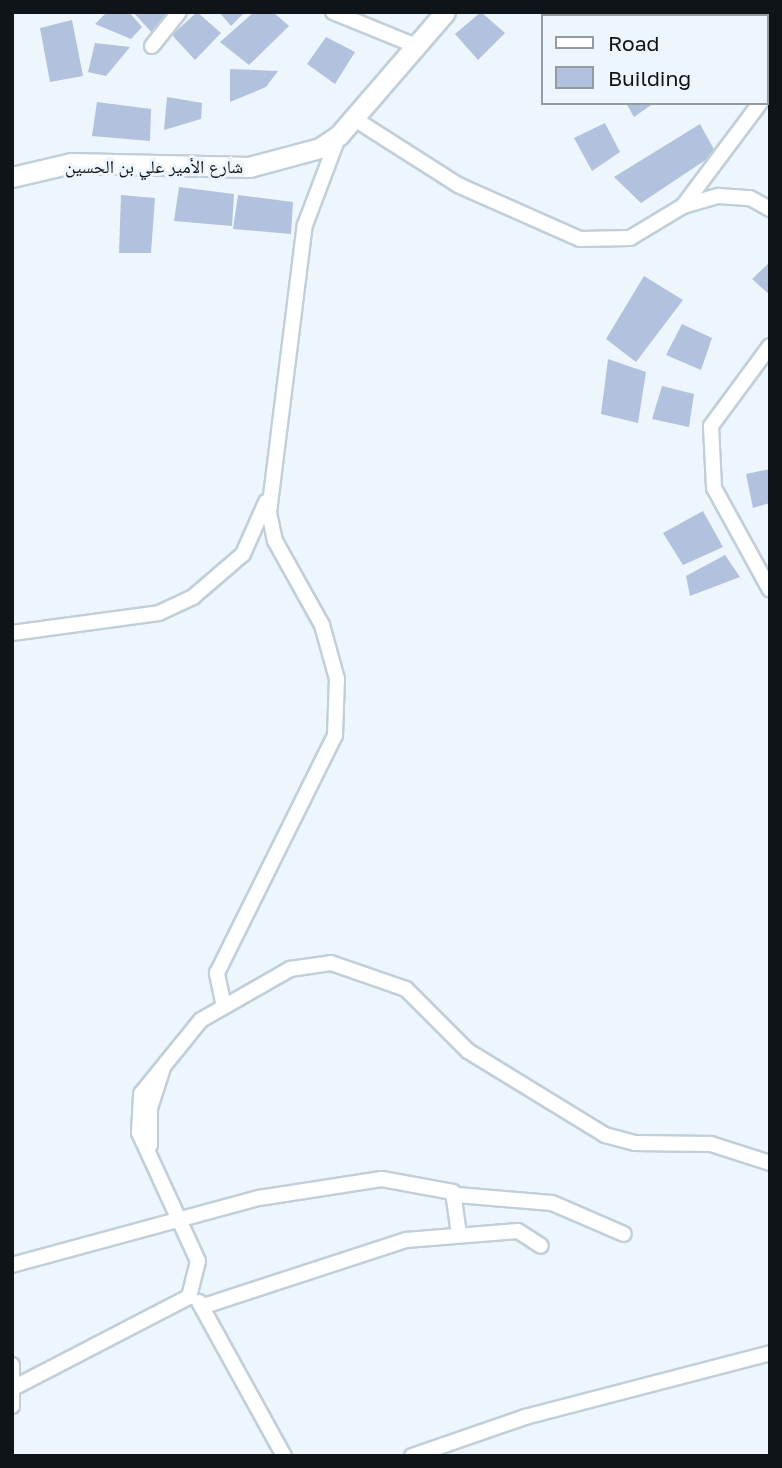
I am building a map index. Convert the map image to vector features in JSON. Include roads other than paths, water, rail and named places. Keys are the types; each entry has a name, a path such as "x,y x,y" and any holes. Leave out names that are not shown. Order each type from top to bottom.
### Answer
{"street":[{"path":"152,46 179,12"},
{"path":"333,12 414,45"},
{"name":"شارع الأمير علي بن الحسين","path":"12,177 71,163 249,167 297,157 339,135 445,12"},
{"path":"683,206 759,105"},
{"path":"353,118 458,185 580,239 630,238 683,206 734,195 770,209"},
{"path":"223,1002 217,973 327,759 338,708 322,625 275,541 271,488 305,225 339,135"},
{"path":"770,346 711,426 714,488 770,590"},
{"path":"12,634 159,613 193,597 243,554 271,488"},
{"path":"17,1386 188,1297 198,1261 184,1221 155,1162 149,1120 163,1065 223,1002 290,969 331,964 359,971 406,989 489,1067 605,1135 635,1143 711,1144 770,1163"},
{"path":"12,1265 184,1221 259,1198 382,1179 415,1181 457,1195 552,1203 624,1234"},
{"path":"457,1195 459,1234"},
{"path":"204,1306 406,1240 518,1231 541,1246"},
{"path":"188,1297 204,1306 284,1456"},
{"path":"412,1456 525,1417 770,1353"},
{"path":"12,1365 17,1386 12,1406"}]}
